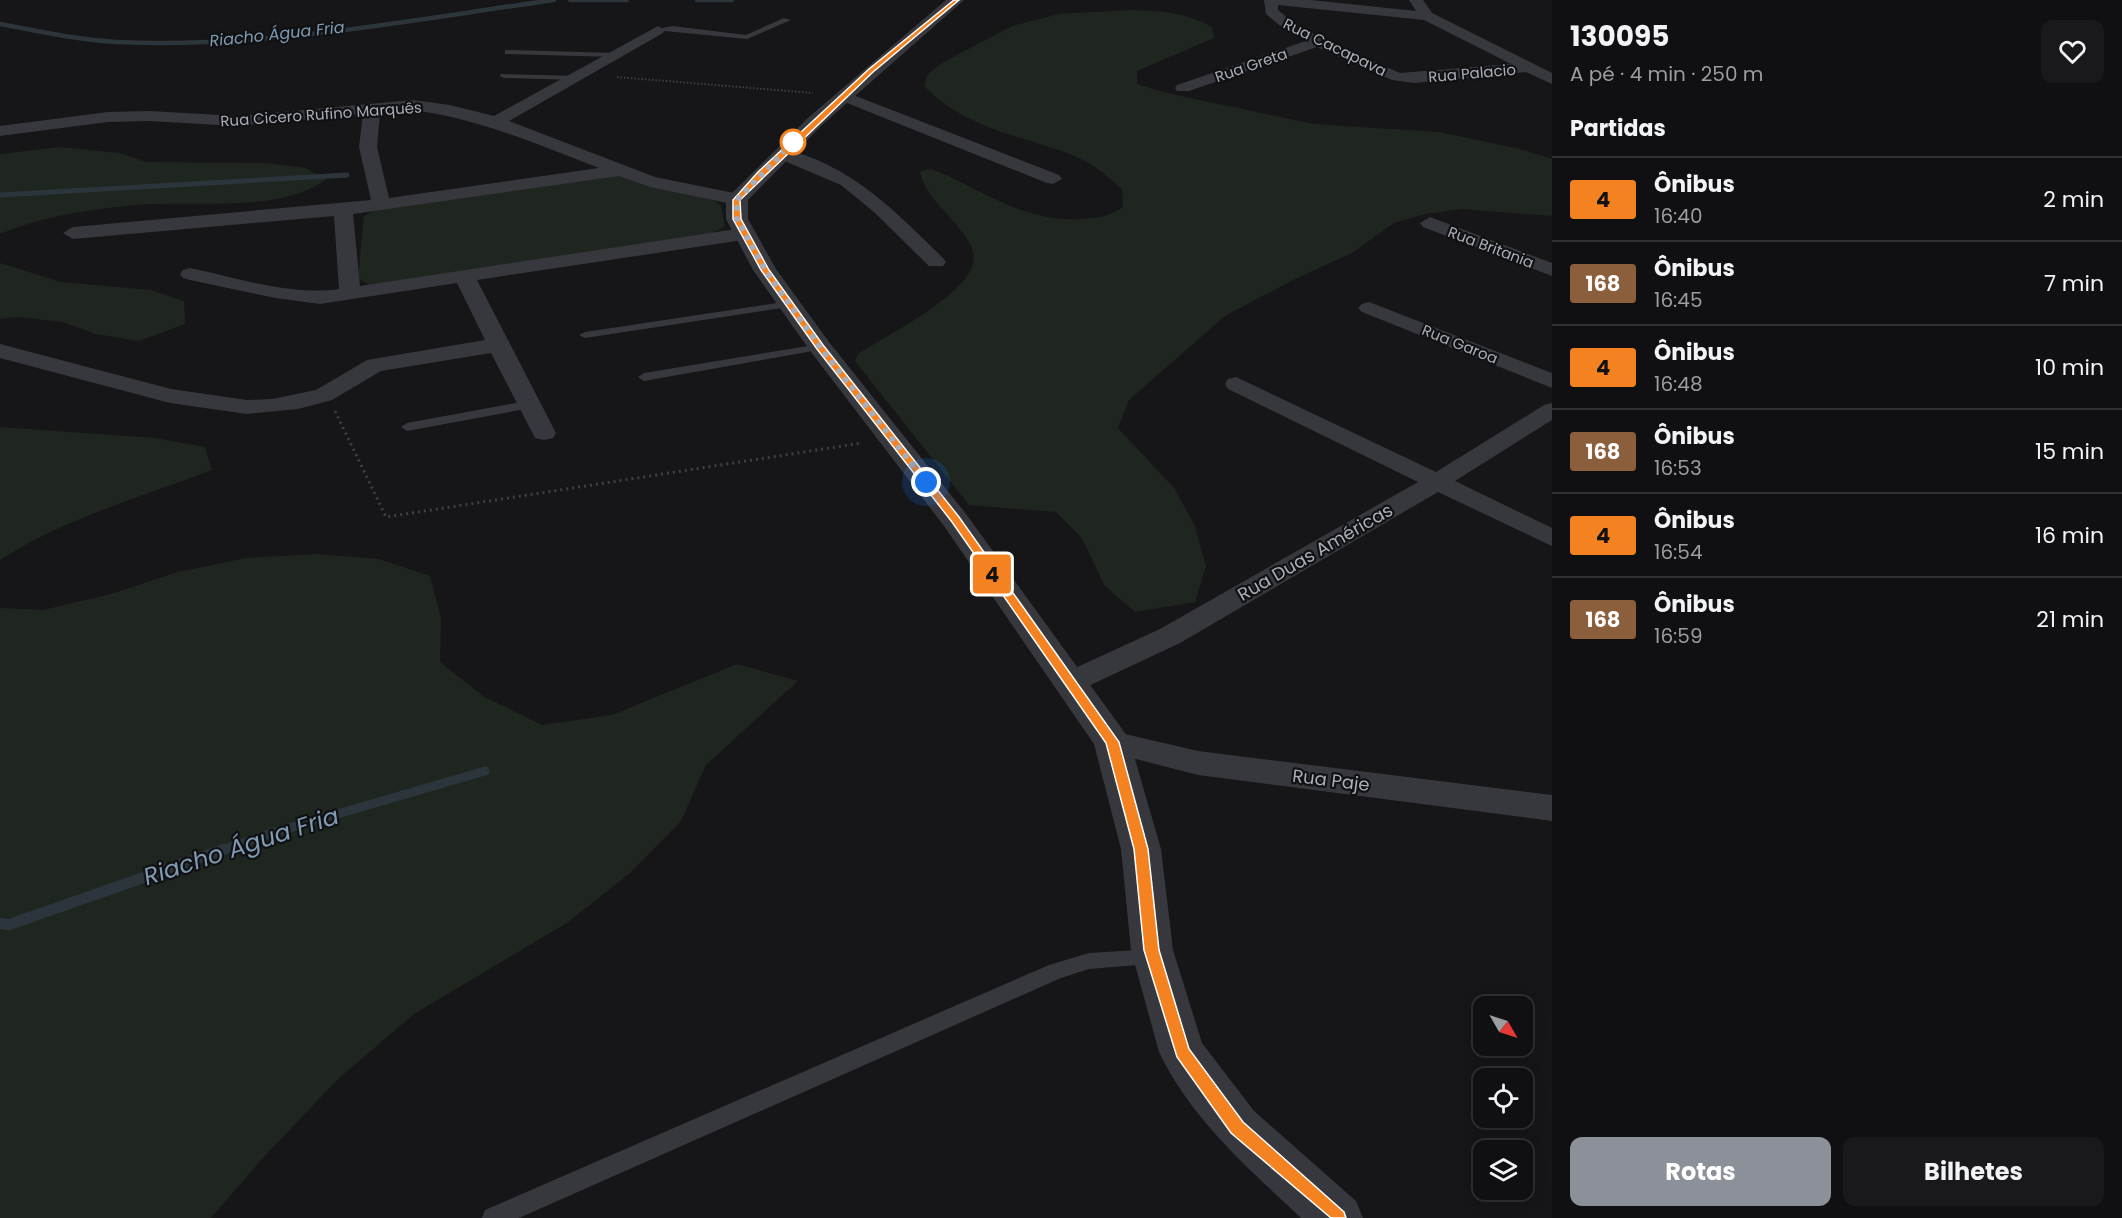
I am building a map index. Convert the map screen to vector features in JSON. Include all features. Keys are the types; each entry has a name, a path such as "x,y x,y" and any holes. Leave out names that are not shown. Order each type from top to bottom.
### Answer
{"street":[{"path":"956,0 843,96 781,153 737,200 737,219 743,234 765,270 820,347 955,520 1003,591 1071,682 1112,742 1141,849 1154,957 1182,1052 1237,1127 1338,1218"},
{"path":"1272,0 1427,15 1552,79"},
{"name":"Rua Cacapava","path":"1272,0 1271,11 1276,18 1318,42 1389,75 1414,78"},
{"path":"1416,0 1427,15"},
{"path":"496,122 658,30"},
{"name":"Rua Greta","path":"1183,88 1318,42"},
{"name":"Rua Palacio","path":"1414,78 1531,67"},
{"path":"843,96 1053,179"},
{"name":"Rua Cicero Rufino Marquês","path":"0,131 131,115 184,120 237,121 413,105 434,107 496,122 650,182 737,200"},
{"path":"372,108 368,147 381,203"},
{"path":"781,153 847,181 882,208 936,262"},
{"path":"73,233 343,210 620,170"},
{"path":"343,210 350,295"},
{"name":"Rua Britania","path":"1430,224 1552,270"},
{"path":"190,274 299,296 320,298 743,234"},
{"path":"465,277 527,405 544,433"},
{"name":"Rua Garoa","path":"1369,308 1552,381"},
{"path":"0,351 189,401 220,406 273,406 327,394 357,372 375,365 497,345"},
{"path":"1236,384 1552,538"},
{"name":"Rua Duas Américas","path":"1071,682 1170,636 1436,483 1552,410"},
{"name":"Rua Paje","path":"1112,742 1198,763 1552,808"}],"lane":[{"path":"658,30 672,28 747,37 787,20"},
{"path":"508,52 616,55"},
{"path":"504,76 580,76"},
{"path":"585,335 791,304"},
{"path":"644,376 820,347"},
{"path":"407,427 527,405"},
{"path":"493,1218 1056,971 1089,961 1154,957"}],"path":[{"path":"580,76 843,96"},
{"path":"327,394 386,517 892,439"}],"shaded area":[{"path":"1131,10 1163,12 1192,18 1212,27 1214,38 1137,71 1137,84 1167,93 1313,124 1439,132 1520,149 1552,159 1552,216 1462,209 1425,214 1394,223 1352,253 1293,280 1225,316 1129,400 1118,428 1174,488 1195,526 1206,566 1195,602 1135,612 1105,586 1081,537 1056,512 969,505 855,361 858,354 905,326 956,289 973,264 972,249 967,240 930,194 920,171 932,169 1003,203 1059,219 1107,215 1123,207 1122,189 1095,167 1057,149 997,130 959,113 924,86 928,74 942,63 1012,26 1059,14"},
{"path":"60,147 120,153 146,162 267,163 305,168 327,179 308,190 286,197 236,203 160,204 103,209 33,222 0,234 0,154"},
{"path":"617,175 715,201 721,206 725,226 708,236 372,287 358,278 364,216 373,211"},
{"path":"0,263 61,282 151,290 184,301 185,324 139,341 96,334 63,322 17,317 0,319"},
{"path":"0,427 155,438 205,447 212,470 77,520 0,560"},
{"path":"317,554 379,559 430,576 441,618 440,662 483,696 542,725 612,715 737,664 798,681 706,765 681,821 630,873 567,923 414,1014 338,1079 262,1159 211,1218 0,1218 0,608 43,610 111,594 178,572 246,558"}],"waterway":[{"name":"Riacho Água Fria","path":"0,24 102,41 172,43 227,41 336,31 554,0"},
{"name":"Riacho Água Fria","path":"570,0 627,0"},
{"name":"Riacho Água Fria","path":"697,0 732,0"},
{"path":"0,195 347,175"},
{"name":"Riacho Água Fria","path":"220,851 272,833 485,771"},
{"name":"Riacho Água Fria","path":"0,923 8,925 225,849"}],"bus line":[{"name":"4","path":"956,0 871,71 761,174 737,200 735,209 737,219 743,234 765,270 820,347 955,520 1003,591 1071,682 1112,742 1141,849 1152,950 1182,1052 1237,1127 1338,1218"}],"route":[{"path":"793,142 796,139 737,200 735,209 737,219 743,234 765,270 820,347 926,482"}]}
